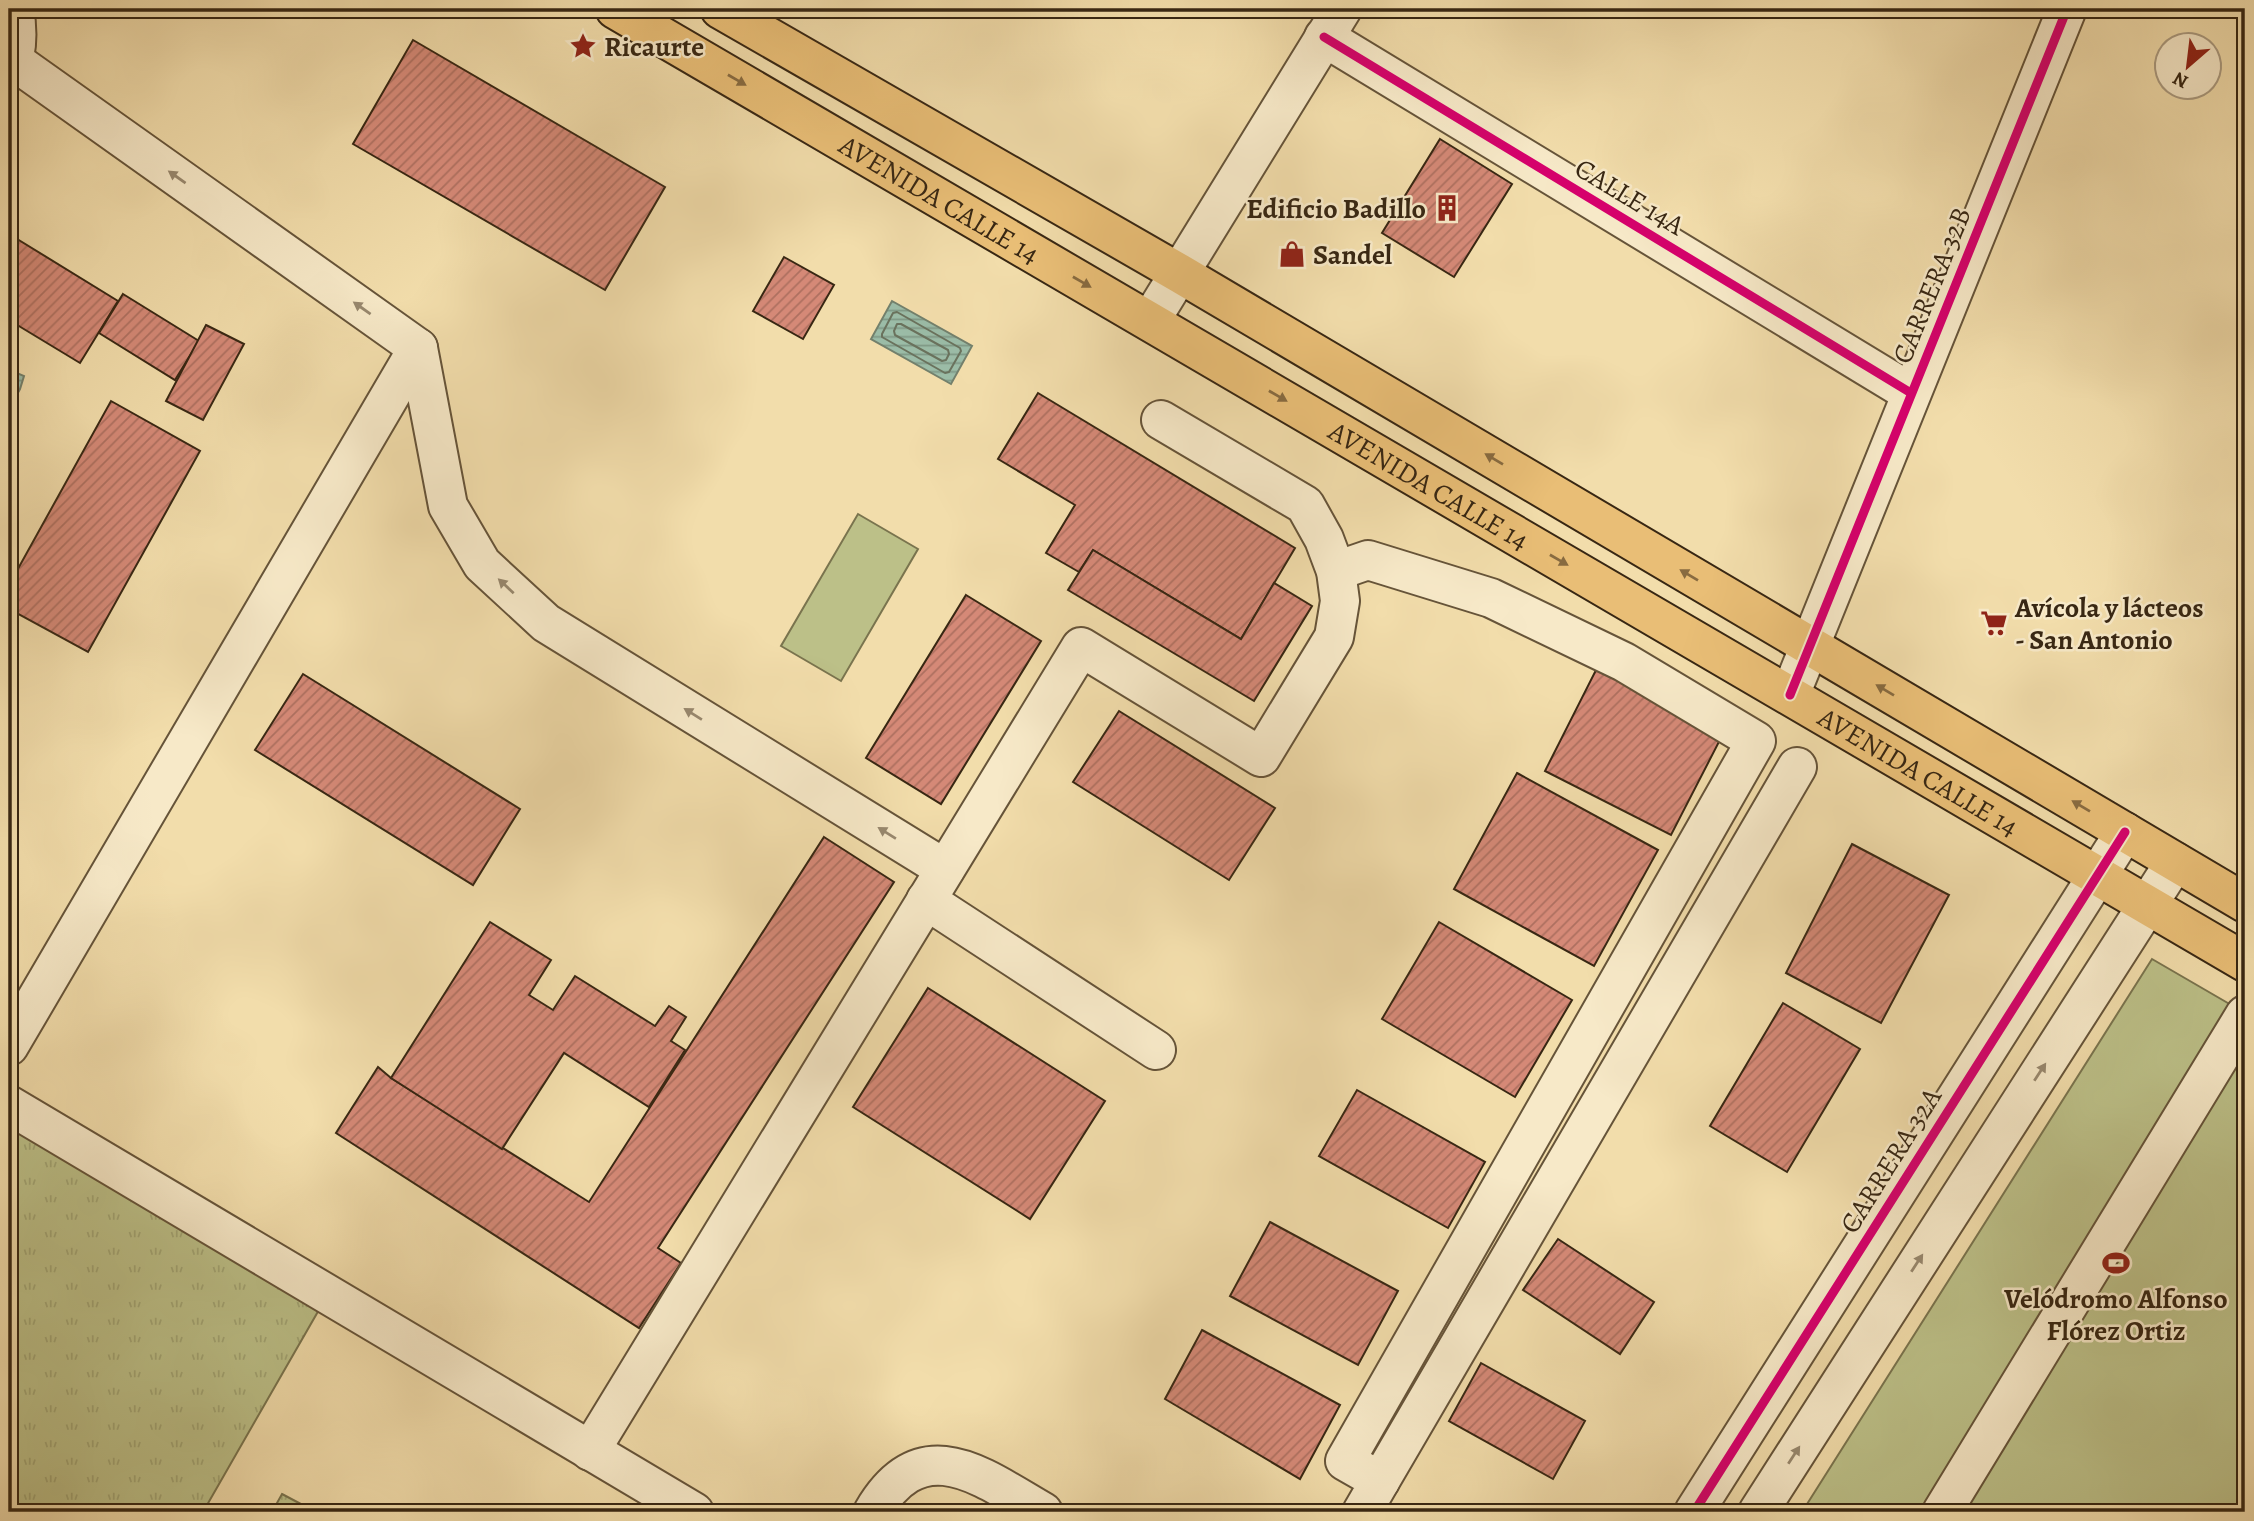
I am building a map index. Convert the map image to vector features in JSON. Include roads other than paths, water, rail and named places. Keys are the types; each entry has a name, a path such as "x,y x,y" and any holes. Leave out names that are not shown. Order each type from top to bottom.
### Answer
{"main road":[{"name":"AVENIDA CALLE 14","path":"615,9 2245,962"},
{"name":"AVENIDA CALLE 14","path":"720,9 1179,273 2245,904"}],"street":[{"path":"14,9 18,29 11,67 418,348 448,506 482,564 546,623 935,884 1156,1049"},
{"name":"CARRERA 32B","path":"1790,695 2067,9"},
{"path":"1150,321 1333,23"},
{"name":"CALLE 14A","path":"1333,23 1912,393"},
{"path":"9,1046 418,348"},
{"path":"590,1451 1081,647 1261,757 1334,637 1340,601 1336,571 1324,539 1305,505 1161,420"},
{"path":"1336,571 1368,560 1491,598 1624,662 1756,740 1345,1461 1371,1496 1797,767"},
{"name":"CARRERA 32A","path":"1694,1512 2126,832"},
{"path":"1758,1512 2175,862"},
{"path":"1942,1512 2245,1015"},
{"path":"9,1105 694,1512"},
{"path":"873,1512 883,1495 901,1478 924,1468 949,1465 973,1472 1043,1512"}],"water":[{"path":"892,301 972,346 951,384 871,339"},
{"path":"9,365 12,371 24,376 9,409"}],"place":[{"name":"Ricaurte","path":"583,46"},
{"name":"Edificio Badillo","path":"1447,208"},
{"name":"Sandel","path":"1292,254"},
{"name":"Avícola y lácteos - San Antonio","path":"1994,623"},
{"name":"Velódromo Alfonso Flórez Ortiz","path":"2116,1263"}]}
